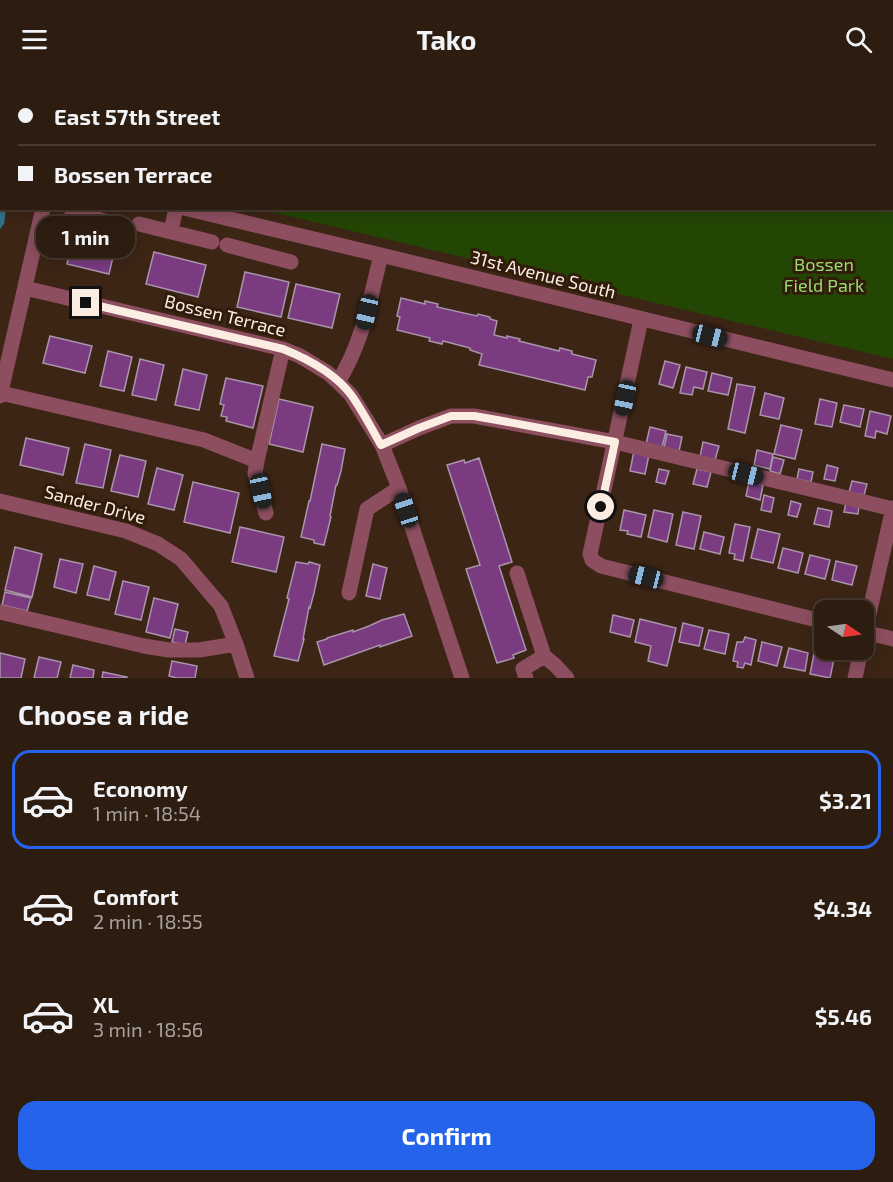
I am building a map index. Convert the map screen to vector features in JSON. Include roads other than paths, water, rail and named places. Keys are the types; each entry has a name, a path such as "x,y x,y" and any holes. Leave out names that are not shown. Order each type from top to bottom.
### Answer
{"street":[{"path":"43,210 0,394 204,440 257,461"},
{"path":"171,231 176,210"},
{"name":"31st Avenue South","path":"192,210 893,380"},
{"path":"72,213 89,213 118,224"},
{"path":"139,224 291,262"},
{"path":"252,252 260,226"},
{"path":"338,382 362,332 381,255"},
{"name":"Bossen Terrace","path":"25,288 283,349 300,356 328,373 351,395 381,445 399,488 462,678"},
{"path":"641,320 590,554 592,561 601,566 814,619"},
{"path":"266,513 255,473 283,349"},
{"path":"381,445 451,416 486,418 615,442 893,509 872,600"},
{"path":"349,592 367,509 399,488"},
{"name":"Sander Drive","path":"0,501 126,531 158,544 181,559 221,606 247,678"},
{"path":"517,573 543,656 567,678"},
{"path":"0,612 169,650 199,650 236,644"},
{"path":"874,635 893,639"},
{"path":"526,678 524,669 543,656"},
{"path":"855,678 859,660"}],"water":[{"path":"0,210 6,210 4,224 0,229"}],"park label":[{"name":"Bossen Field Park","path":"824,276"}]}
